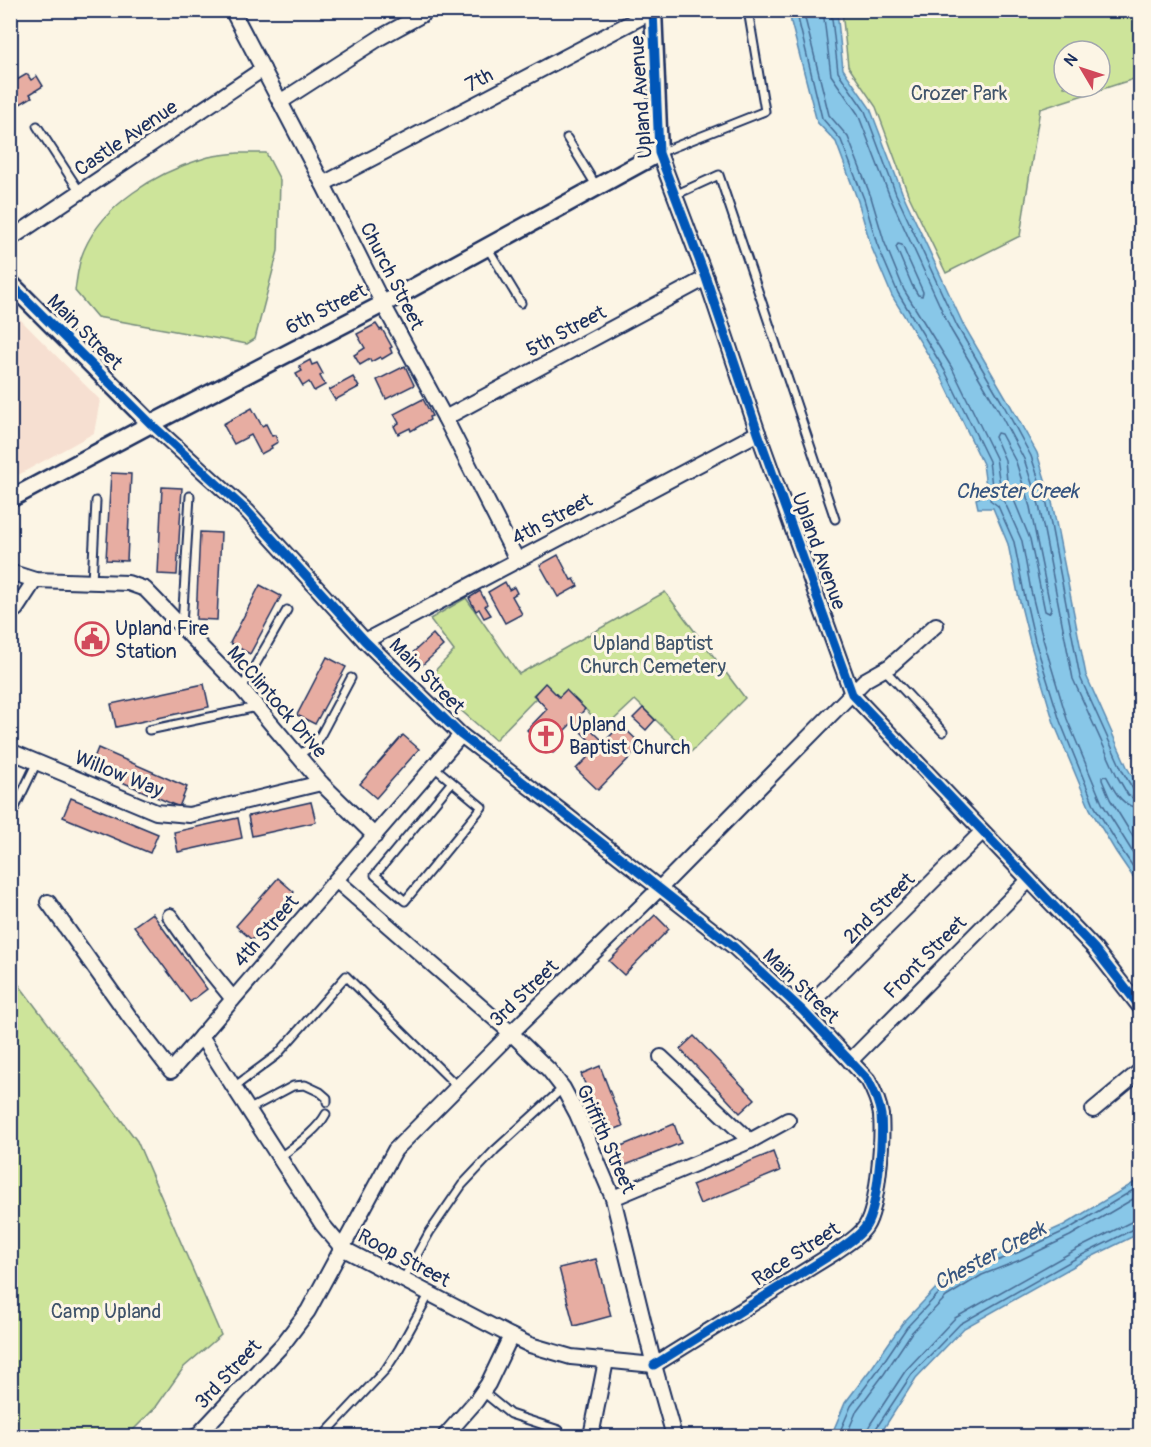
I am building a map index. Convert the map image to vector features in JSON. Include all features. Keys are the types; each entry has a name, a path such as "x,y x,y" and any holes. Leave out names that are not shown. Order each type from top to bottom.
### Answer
{"street":[{"name":"Church Street","path":"232,10 517,560"},
{"path":"280,102 427,10"},
{"name":"Upland Avenue","path":"653,11 659,153 706,278 758,433 852,694 1094,948 1140,1007"},
{"name":"7th","path":"323,184 653,11"},
{"name":"Castle Avenue","path":"10,239 262,69"},
{"name":"6th Street","path":"10,499 383,303 659,153"},
{"name":"5th Street","path":"445,418 706,278"},
{"name":"Main Street","path":"10,283 151,424 248,512 365,641 461,735 734,947 803,1011 850,1061"},
{"name":"4th Street","path":"365,641 758,433"},
{"name":"McClintock Drive","path":"10,572 35,580 128,583 140,586 151,593 242,689 321,783 375,836"},
{"path":"10,612 16,609 35,580"},
{"name":"3rd Street","path":"197,1437 283,1344 308,1311 395,1150 660,888 865,680 890,666 936,625"},
{"name":"4th Street","path":"48,902 171,1071 461,735"},
{"name":"Willow Way","path":"10,751 156,813 189,815 321,783"},
{"name":"2nd Street","path":"803,1011 982,832"},
{"name":"Griffith Street","path":"336,880 512,1033 549,1070 563,1088 577,1114 613,1198 674,1437"},
{"name":"Front Street","path":"850,1061 1029,880"},
{"path":"170,916 233,999"},
{"name":"Roop Street","path":"201,1036 322,1224 342,1248 530,1345 571,1357 654,1365"},
{"path":"661,1057 750,1141"},
{"name":"Race Street","path":"654,1365 834,1253 858,1235 867,1225 873,1209 876,1189 881,1114 877,1098 868,1080 850,1061"},
{"path":"1093,1110 1140,1071"},
{"path":"613,1198 750,1141 788,1120"},
{"path":"445,1437 483,1392 511,1336"},
{"path":"591,1437 606,1361"}],"lane":[{"path":"659,153 765,111 748,10"},
{"path":"36,126 80,192"},
{"path":"567,138 597,187"},
{"path":"675,195 719,175 835,519"},
{"path":"487,247 520,303"},
{"path":"182,626 190,496"},
{"path":"92,582 96,501"},
{"path":"242,689 287,610"},
{"path":"884,669 943,732"},
{"path":"298,755 316,744 351,678"},
{"path":"149,730 258,707"},
{"path":"10,818 37,762"},
{"path":"434,767 452,782 482,807 405,901 375,875 452,782"},
{"path":"234,1087 277,1055 346,976 458,1087"},
{"path":"248,1110 292,1086 305,1085 321,1092 327,1098 327,1102"},
{"path":"403,1280 429,1233 462,1185 495,1150 563,1088"},
{"path":"279,1158 307,1135 323,1120 326,1114"},
{"path":"323,1437 386,1369 430,1293"},
{"path":"483,1392 510,1414 559,1430"}],"shaded area":[{"path":"10,309 100,400 94,433 11,479"}],"green space":[{"name":"Crozer Park","path":"842,11 1140,11 1140,77 1112,86 1112,39 1052,39 1052,99 1071,99 1040,109 1020,236 946,273 908,194 876,107 848,66"},
{"path":"239,153 266,153 280,180 278,251 255,339 247,344 97,317 75,291 82,255 104,218 133,192 167,173 207,158"},
{"name":"Upland Baptist Church Cemetery","path":"665,592 745,698 690,753 635,700 605,728 566,691 559,697 545,684 533,695 536,698 495,740 426,680 454,651 430,619 466,598 519,674"},
{"name":"Camp Upland","path":"10,973 137,1141 221,1335 184,1367 156,1407 127,1436 11,1436"}],"water":[{"name":"Chester Creek","path":"790,11 837,11 843,69 870,108 902,192 963,324 1037,453 1052,502 1086,675 1128,769 1140,790 1140,887 1090,809 1054,723 1030,642 1008,544 993,508 978,508 976,499 985,495 983,464 940,374 892,296 871,246 858,201 836,142 817,122"},
{"name":"Chester Creek","path":"1140,1179 1140,1233 1083,1261 964,1328 916,1378 879,1436 831,1436 845,1403 902,1324 938,1286 976,1262 1064,1225"}],"building":[{"path":"27,74 31,80 37,76 43,86 30,94 32,97 10,110 10,84"},
{"path":"376,324 380,330 382,329 392,347 390,348 392,353 371,362 370,359 360,365 354,355 365,348 357,334"},
{"path":"310,360 312,365 317,363 323,374 320,376 325,385 314,391 309,382 303,386 296,374 302,371 299,366"},
{"path":"405,366 414,385 386,399 377,380"},
{"path":"353,377 359,387 335,400 329,390"},
{"path":"423,399 432,416 429,417 430,420 411,431 410,428 398,434 394,426 399,423 394,414"},
{"path":"252,408 262,426 266,424 278,442 261,454 251,435 234,444 223,424"},
{"path":"111,473 131,474 127,561 106,560"},
{"path":"162,487 182,488 177,575 158,574"},
{"path":"200,532 221,533 217,620 196,619"},
{"path":"558,555 571,580 574,579 578,586 558,597 540,565"},
{"path":"505,582 509,590 514,587 517,593 512,596 522,614 505,623 488,592"},
{"path":"260,585 281,596 250,654 230,643"},
{"path":"480,591 491,615 484,618 479,609 476,611 469,598"},
{"path":"433,634 443,646 418,669 408,657"},
{"path":"327,657 346,667 315,724 297,715"},
{"name":"Upland Baptist Church","path":"545,683 559,697 566,690 585,709 578,717 604,742 621,725 642,745 598,790 576,769 597,748 572,723 553,742 558,748 553,753 527,730 547,709 534,695"},
{"path":"204,684 209,707 116,727 111,704"},
{"path":"643,708 655,720 646,730 633,718"},
{"path":"403,735 419,749 376,798 360,784"},
{"path":"98,748 187,787 179,807 90,768"},
{"path":"71,798 158,834 150,853 63,817"},
{"path":"311,802 316,822 252,836 248,816"},
{"path":"238,818 242,838 178,852 174,832"},
{"path":"278,878 294,892 252,940 236,926"},
{"path":"152,913 207,989 190,1002 134,926"},
{"path":"655,915 669,929 624,975 609,961"},
{"path":"694,1036 755,1099 740,1113 680,1049"},
{"path":"600,1066 623,1126 605,1133 581,1074"},
{"path":"674,1124 681,1143 621,1167 614,1149"},
{"path":"773,1152 780,1171 700,1204 692,1185"},
{"path":"596,1259 611,1316 574,1326 559,1268"}],"cycle path":[{"path":"653,10 659,153 706,278 758,433 852,694 1094,948 1140,1007"},
{"path":"10,283 151,424 248,512 365,641 461,735 734,947 803,1011 868,1080 880,1110 881,1139 874,1204 863,1230 834,1253 654,1365"}],"place":[{"name":"Upland Fire Station","path":"92,639"},
{"name":"Upland Baptist Church","path":"546,736"}]}
